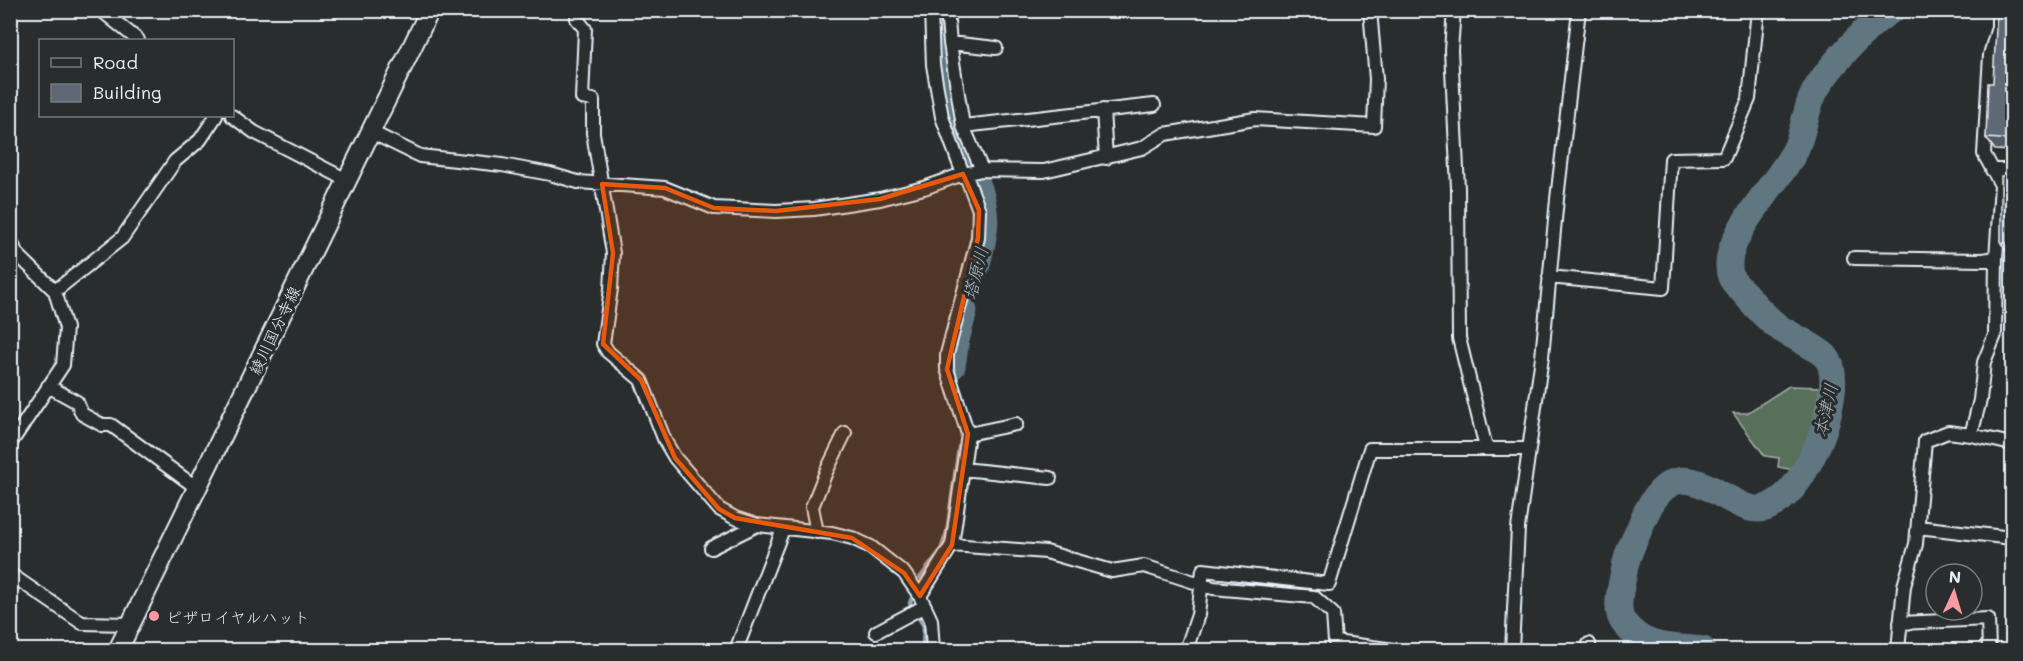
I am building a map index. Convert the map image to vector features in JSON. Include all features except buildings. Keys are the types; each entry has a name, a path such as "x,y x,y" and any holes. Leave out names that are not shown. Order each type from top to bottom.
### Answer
{"main road":[{"name":"綾川国分寺線","path":"118,651 430,10"}],"street":[{"path":"101,10 137,39"},
{"path":"578,10 578,19 585,29 582,98 593,100 592,133 613,253 611,290 603,344 608,352 641,380 665,441 675,458 719,509 735,518 757,525 832,533 852,538 871,548 903,573 923,603 931,620 933,651"},
{"path":"876,632 910,614 923,603 952,545 968,434 947,369 947,354 978,238 979,210 942,117 933,65 931,10"},
{"path":"947,10 963,126 982,170"},
{"path":"370,132 420,156 502,165 578,182 666,188 714,208 776,211 814,208 880,199 982,170 1044,171 1142,148 1165,134 1255,119 1374,126 1376,79 1370,10"},
{"path":"1454,10 1451,50 1458,188 1459,338 1486,448"},
{"path":"1512,651 1518,528 1542,357 1579,10"},
{"path":"1549,277 1663,288 1671,159 1724,158 1749,99 1758,10"},
{"path":"1971,435 1980,400 1984,362 1995,335 1996,258 2001,185 1984,154 1990,55 1998,27 1998,10"},
{"path":"950,43 996,48"},
{"path":"963,126 1154,105"},
{"path":"1103,110 1106,158"},
{"path":"55,291 122,238 175,161 200,140 215,117"},
{"path":"233,117 254,132 347,180"},
{"path":"1992,170 2013,170"},
{"path":"10,238 16,253 55,291 66,328 63,365 10,444"},
{"path":"1854,258 1983,260 1996,258"},
{"path":"48,386 77,402 82,414 102,425 111,425 197,488"},
{"path":"968,434 1016,424"},
{"path":"1898,651 1904,586 1916,544 1925,441 1948,432 2013,444"},
{"path":"818,532 812,507 845,434"},
{"path":"1186,651 1198,615 1203,570 1329,584 1370,449 1528,449"},
{"path":"963,469 1050,478"},
{"path":"711,548 757,525"},
{"path":"1918,527 2013,538"},
{"path":"736,651 783,529"},
{"path":"952,545 1046,552 1112,571 1144,566 1213,588 1314,597 1333,614 1335,642 1394,651"},
{"path":"10,574 82,623 130,624"},
{"path":"1900,623 1988,619 1989,651"}],"highlighted area":[{"path":"963,174 979,210 978,238 947,369 968,434 952,545 920,596 904,573 852,538 735,518 719,509 675,458 641,380 603,344 613,253 602,184 665,188 714,208 776,211 880,199"}],"green space":[{"path":"1789,386 1820,387 1811,436 1793,470 1778,467 1779,458 1765,456 1733,413 1747,413"}],"waterway":[{"name":"塔原川","path":"936,10 944,87 962,157"},
{"name":"本津川","path":"1703,650 1650,643 1632,632 1624,623 1619,612 1619,605 1627,559 1642,522 1657,495 1673,482 1689,481 1706,486 1739,504 1755,509 1770,506 1794,487 1815,451 1826,423 1831,399 1830,365 1826,357 1781,329 1762,313 1732,279 1729,262 1733,245 1742,228 1790,160 1818,86 1852,44 1892,10"},
{"name":"塔原川","path":"976,181 983,204 985,224 976,268"},
{"name":"塔原川","path":"952,366 964,311"},
{"name":"塔原川","path":"920,578 941,550 947,532 959,447"},
{"name":"塔原川","path":"914,593 910,603 924,626 923,650"}],"place":[{"name":"ピザロイヤルハット","path":"154,616"}]}
